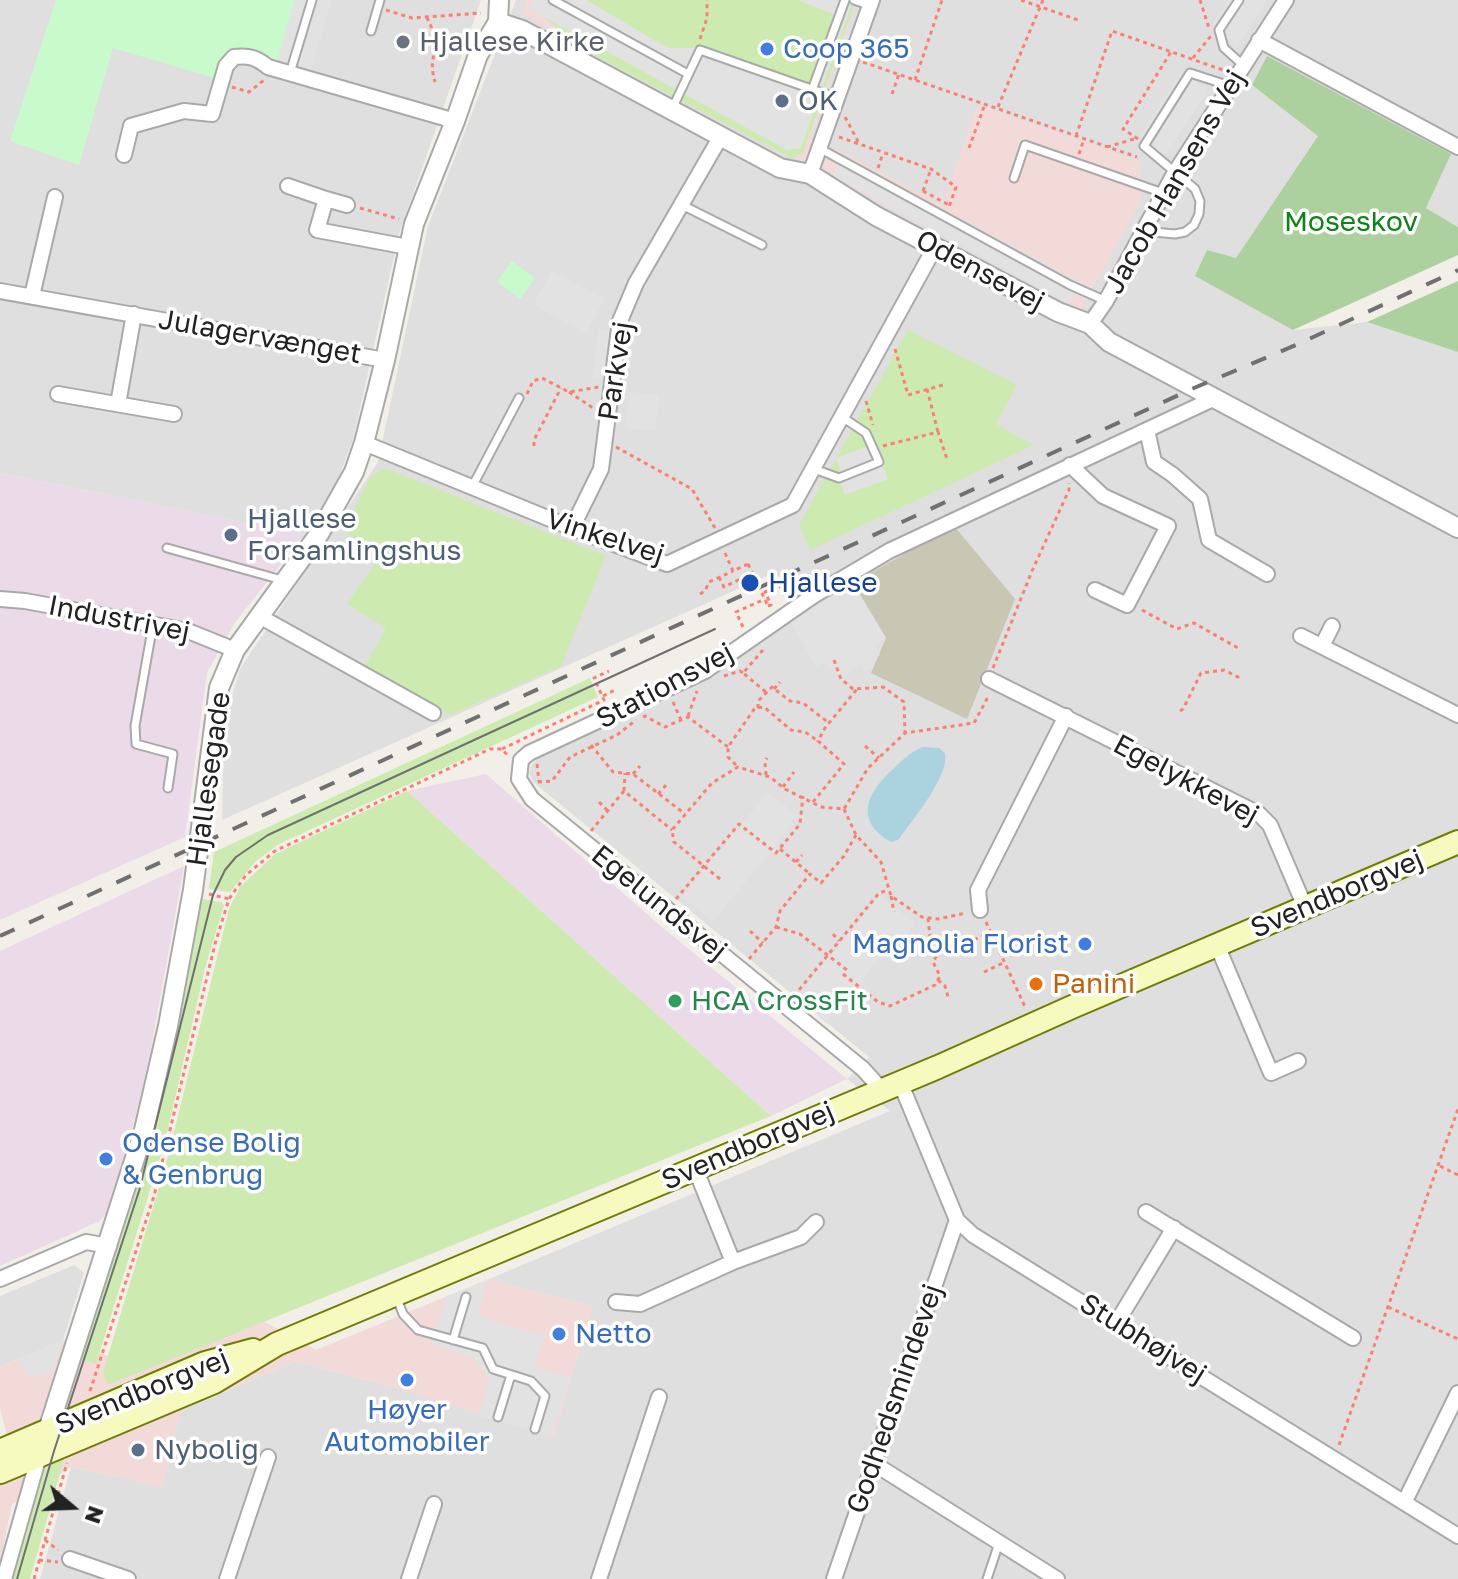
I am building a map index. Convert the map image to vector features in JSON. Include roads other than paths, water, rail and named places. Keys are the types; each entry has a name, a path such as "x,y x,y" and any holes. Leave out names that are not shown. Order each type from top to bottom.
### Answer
{"main road":[{"name":"Svendborgvej","path":"0,1472 214,1382 277,1344 891,1086 1458,842"},
{"name":"Svendborgvej","path":"3,1444 48,1430 205,1363 277,1344"}],"street":[{"name":"Hjallesegade","path":"39,1456 144,1130 168,1026 193,890 219,688 235,650 319,534 344,493 364,443 414,224 478,55 498,22 499,0"},
{"name":"Jacob Hansens Vej","path":"1090,324 1106,301 1174,174 1286,0"},
{"path":"810,174 872,3"},
{"name":"Odensevej","path":"498,22 522,30 780,168 810,174 876,216 1058,312 1090,324 1109,342 1458,528"},
{"name":"Jacob Hansens Vej","path":"1259,40 1458,147"},
{"path":"124,155 131,126 184,111 212,114 226,66 234,57 257,58 268,67 455,121"},
{"name":"Parkvej","path":"572,528 601,469 620,321 636,283 721,136"},
{"path":"288,186 347,205"},
{"path":"32,296 55,197"},
{"path":"326,199 317,230 408,247"},
{"name":"Vinkelvej","path":"364,443 667,564 793,505 935,247"},
{"name":"Julagervænget","path":"0,291 385,360"},
{"name":"Julagervænget","path":"118,404 134,314"},
{"path":"58,394 174,414"},
{"name":"Stationsvej","path":"518,769 529,753 705,671 889,551 1215,398"},
{"path":"1147,430 1154,462 1200,499 1209,540 1267,574"},
{"path":"1070,465 1103,496 1168,526 1127,605 1095,590"},
{"name":"Industrivej","path":"0,599 188,631 235,650"},
{"path":"259,616 433,713"},
{"path":"1322,646 1332,626"},
{"path":"1301,636 1458,715"},
{"name":"Egelykkevej","path":"992,680 1259,814 1270,825 1305,907"},
{"path":"980,910 978,890 1066,716"},
{"name":"Egelundsvej","path":"518,769 526,793 863,1069 891,1086"},
{"name":"Svendborgvej","path":"1217,945 1271,1073 1298,1061"},
{"name":"Stubhøjvej","path":"891,1086 957,1220 973,1235 1458,1536"},
{"path":"695,1168 733,1262"},
{"path":"1146,1212 1353,1338"},
{"name":"Godhedsmindevej","path":"834,1579 957,1220"},
{"path":"616,1302 640,1304 733,1262 801,1237 816,1222"},
{"path":"1117,1322 1174,1228"},
{"path":"0,1279 86,1242 109,1246"},
{"path":"1405,1501 1458,1393"},
{"path":"599,1579 659,1397"},
{"name":"Svendborgvej","path":"4,1579 39,1456"},
{"path":"227,1579 268,1457"},
{"path":"873,1463 1057,1579"},
{"path":"409,1579 434,1504"},
{"path":"70,1559 128,1579"}],"lane":[{"path":"284,71 312,0"},
{"path":"553,0 688,74"},
{"path":"812,90 845,0"},
{"path":"854,0 872,3"},
{"path":"1141,231 1185,232 1194,225 1199,214 1200,201 1195,189 1174,174 1145,145 1190,73 1236,76 1219,30 1239,0"},
{"path":"371,31 379,4"},
{"path":"671,110 700,50 836,99"},
{"path":"1014,178 1025,145 1163,193"},
{"path":"819,148 1070,285 1106,301"},
{"path":"681,205 762,245"},
{"path":"472,487 519,398"},
{"path":"814,469 839,478 879,462 866,433 842,417"},
{"path":"167,548 284,581"},
{"path":"153,624 135,726 136,744 173,754 168,788"},
{"path":"395,1294 409,1324 418,1330 483,1348 493,1369 531,1381 545,1396 535,1429"},
{"path":"453,1340 466,1297"},
{"path":"498,1417 511,1375"},
{"path":"987,1579 999,1543"}],"water":[{"path":"923,747 939,748 945,753 942,773 929,798 898,840 891,842 872,825 868,816 871,798 892,770"}],"tram line":[{"path":"17,1579 54,1451 139,1191 213,895 225,870 236,857 268,835 715,629"}],"railway":[{"path":"0,936 1458,270"}],"place":[{"name":"Hjallese Kirke","path":"403,42"},
{"name":"Coop 365","path":"767,49"},
{"name":"OK","path":"782,101"},
{"name":"Hjallese Forsamlingshus","path":"231,535"},
{"name":"Hjallese","path":"750,583"},
{"name":"Magnolia Florist","path":"1085,944"},
{"name":"Panini","path":"1036,984"},
{"name":"HCA CrossFit","path":"675,1001"},
{"name":"Odense Bolig & Genbrug","path":"106,1159"},
{"name":"Netto","path":"559,1334"},
{"name":"Høyer Automobiler","path":"407,1380"},
{"name":"Nybolig","path":"138,1450"}],"park label":[{"name":"Moseskov","path":"1351,222"}]}
